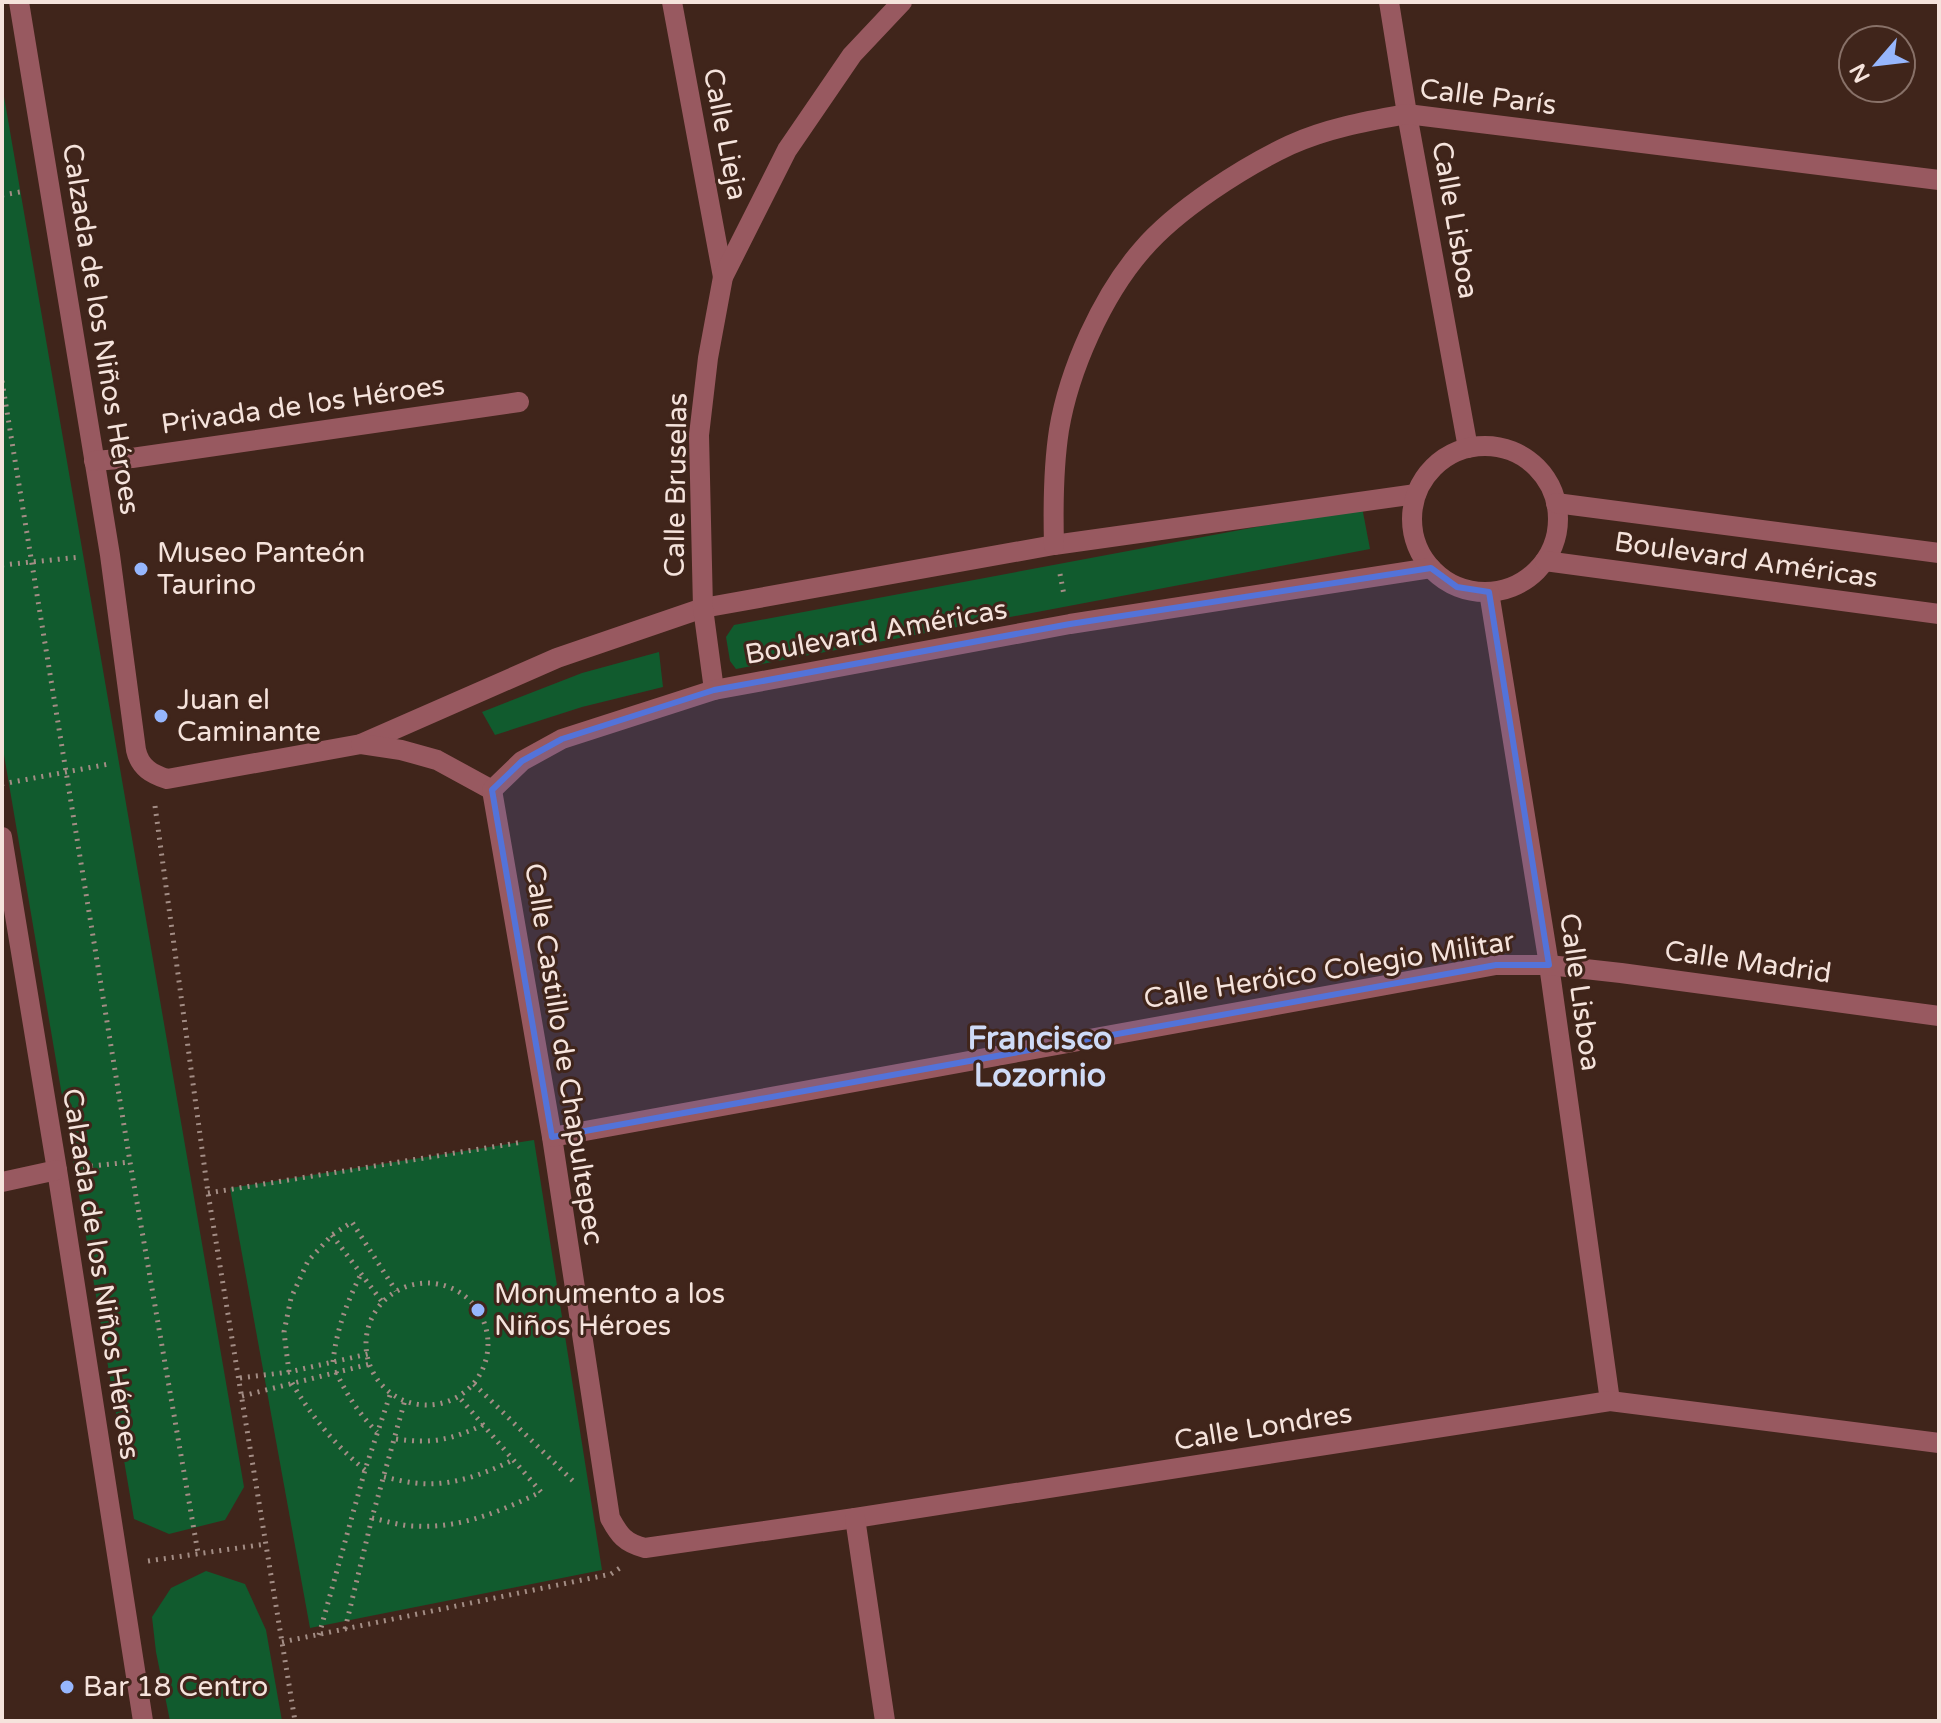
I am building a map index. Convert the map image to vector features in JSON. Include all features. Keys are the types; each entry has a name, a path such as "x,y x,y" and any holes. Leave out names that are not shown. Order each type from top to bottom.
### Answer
{"street":[{"name":"Calzada de los Niños Héroes","path":"19,2 144,766"},
{"name":"Calle Lieja","path":"672,2 723,277"},
{"name":"Calle Bruselas","path":"714,690 703,608 699,435 708,358 723,277 787,150 852,55 902,2"},
{"name":"Calle Lisboa","path":"1389,2 1468,448"},
{"name":"Calle París","path":"1054,545 1053,477 1059,428 1089,334 1113,290 1142,250 1177,217 1212,191 1291,145 1330,130 1407,114 1939,180"},
{"name":"Privada de los Héroes","path":"94,461 519,402"},
{"path":"1491,446 1513,452 1532,464 1548,482 1556,503 1557,533 1545,561 1534,573 1506,589 1473,591 1443,579 1419,552 1413,533 1412,513 1424,478 1436,464 1468,448 1491,446"},
{"name":"Boulevard Américas","path":"144,766 167,779 361,744 557,658 703,608 1054,545 1416,494"},
{"name":"Boulevard Américas","path":"1556,503 1939,553"},
{"name":"Boulevard Américas","path":"1545,561 1939,614"},
{"name":"Boulevard Américas","path":"361,744 437,760 492,790 522,761 562,739 714,690 1070,624 1431,568"},
{"name":"Calle Lisboa","path":"1489,592 1549,965 1610,1401"},
{"name":"Calle Castillo de Chapultepec","path":"492,790 552,1137 610,1518"},
{"name":"Calzada de los Niños Héroes","path":"2,837 143,1721"},
{"name":"Calle Heróico Colegio Militar","path":"552,1137 1496,965 1549,965"},
{"name":"Calle Madrid","path":"1549,965 1939,1016"},
{"path":"2,1182 57,1170"},
{"name":"Calle Londres","path":"632,1545 645,1548 855,1518 1610,1401 1939,1443"},
{"path":"610,1518 618,1532 632,1545"},
{"path":"855,1518 885,1721"}],"path":[{"path":"2,381 130,1162 198,1553"},
{"path":"1054,545 1070,624"},
{"path":"2,565 110,555"},
{"path":"2,784 65,772 144,766 208,1193 295,1721"},
{"path":"208,1193 552,1137"},
{"path":"57,1170 130,1162"},
{"path":"289,1372 284,1332 291,1298 308,1261 332,1235 352,1222 396,1291"},
{"path":"332,1235 383,1303"},
{"path":"333,1362 335,1339 361,1274"},
{"path":"428,1282 447,1286 465,1295 478,1310 487,1328 489,1348 484,1367 474,1384 459,1397 439,1404 419,1405 382,1386 370,1364 366,1348 368,1327 383,1303 396,1291 428,1282"},
{"path":"240,1378 289,1372 368,1354"},
{"path":"242,1396 370,1364"},
{"path":"336,1372 353,1404 377,1432"},
{"path":"292,1383 324,1431 365,1470"},
{"path":"474,1384 610,1518"},
{"path":"319,1635 365,1470 391,1392"},
{"path":"372,1518 415,1526 457,1524 500,1511 541,1492 459,1397"},
{"path":"345,1629 405,1400"},
{"path":"396,1439 441,1441 483,1425"},
{"path":"384,1477 415,1483 451,1482 484,1474 513,1460"},
{"path":"118,1565 266,1544"},
{"path":"282,1642 611,1574 620,1568 632,1545"}],"highlighted area":[{"path":"1431,568 1457,587 1489,592 1549,965 1496,965 552,1137 492,790 522,761 562,739 714,690 1070,624"}],"green space":[{"path":"2,85 244,1487 225,1520 169,1534 134,1519 2,743"},
{"path":"1362,507 1370,549 736,669 730,661 726,637 734,625"},
{"path":"659,652 663,687 582,707 495,735 482,712 582,673"},
{"path":"534,1140 602,1570 310,1628 230,1188"},
{"path":"206,1571 245,1584 266,1630 282,1721 170,1721 152,1617 171,1588"}],"place":[{"name":"Museo Panteón Taurino","path":"141,569"},
{"name":"Juan el Caminante","path":"161,716"},
{"name":"Monumento a los Niños Héroes","path":"478,1310"},
{"name":"Bar 18 Centro","path":"67,1687"}],"district":[{"name":"Francisco Lozornio","path":"1040,1058"}]}
